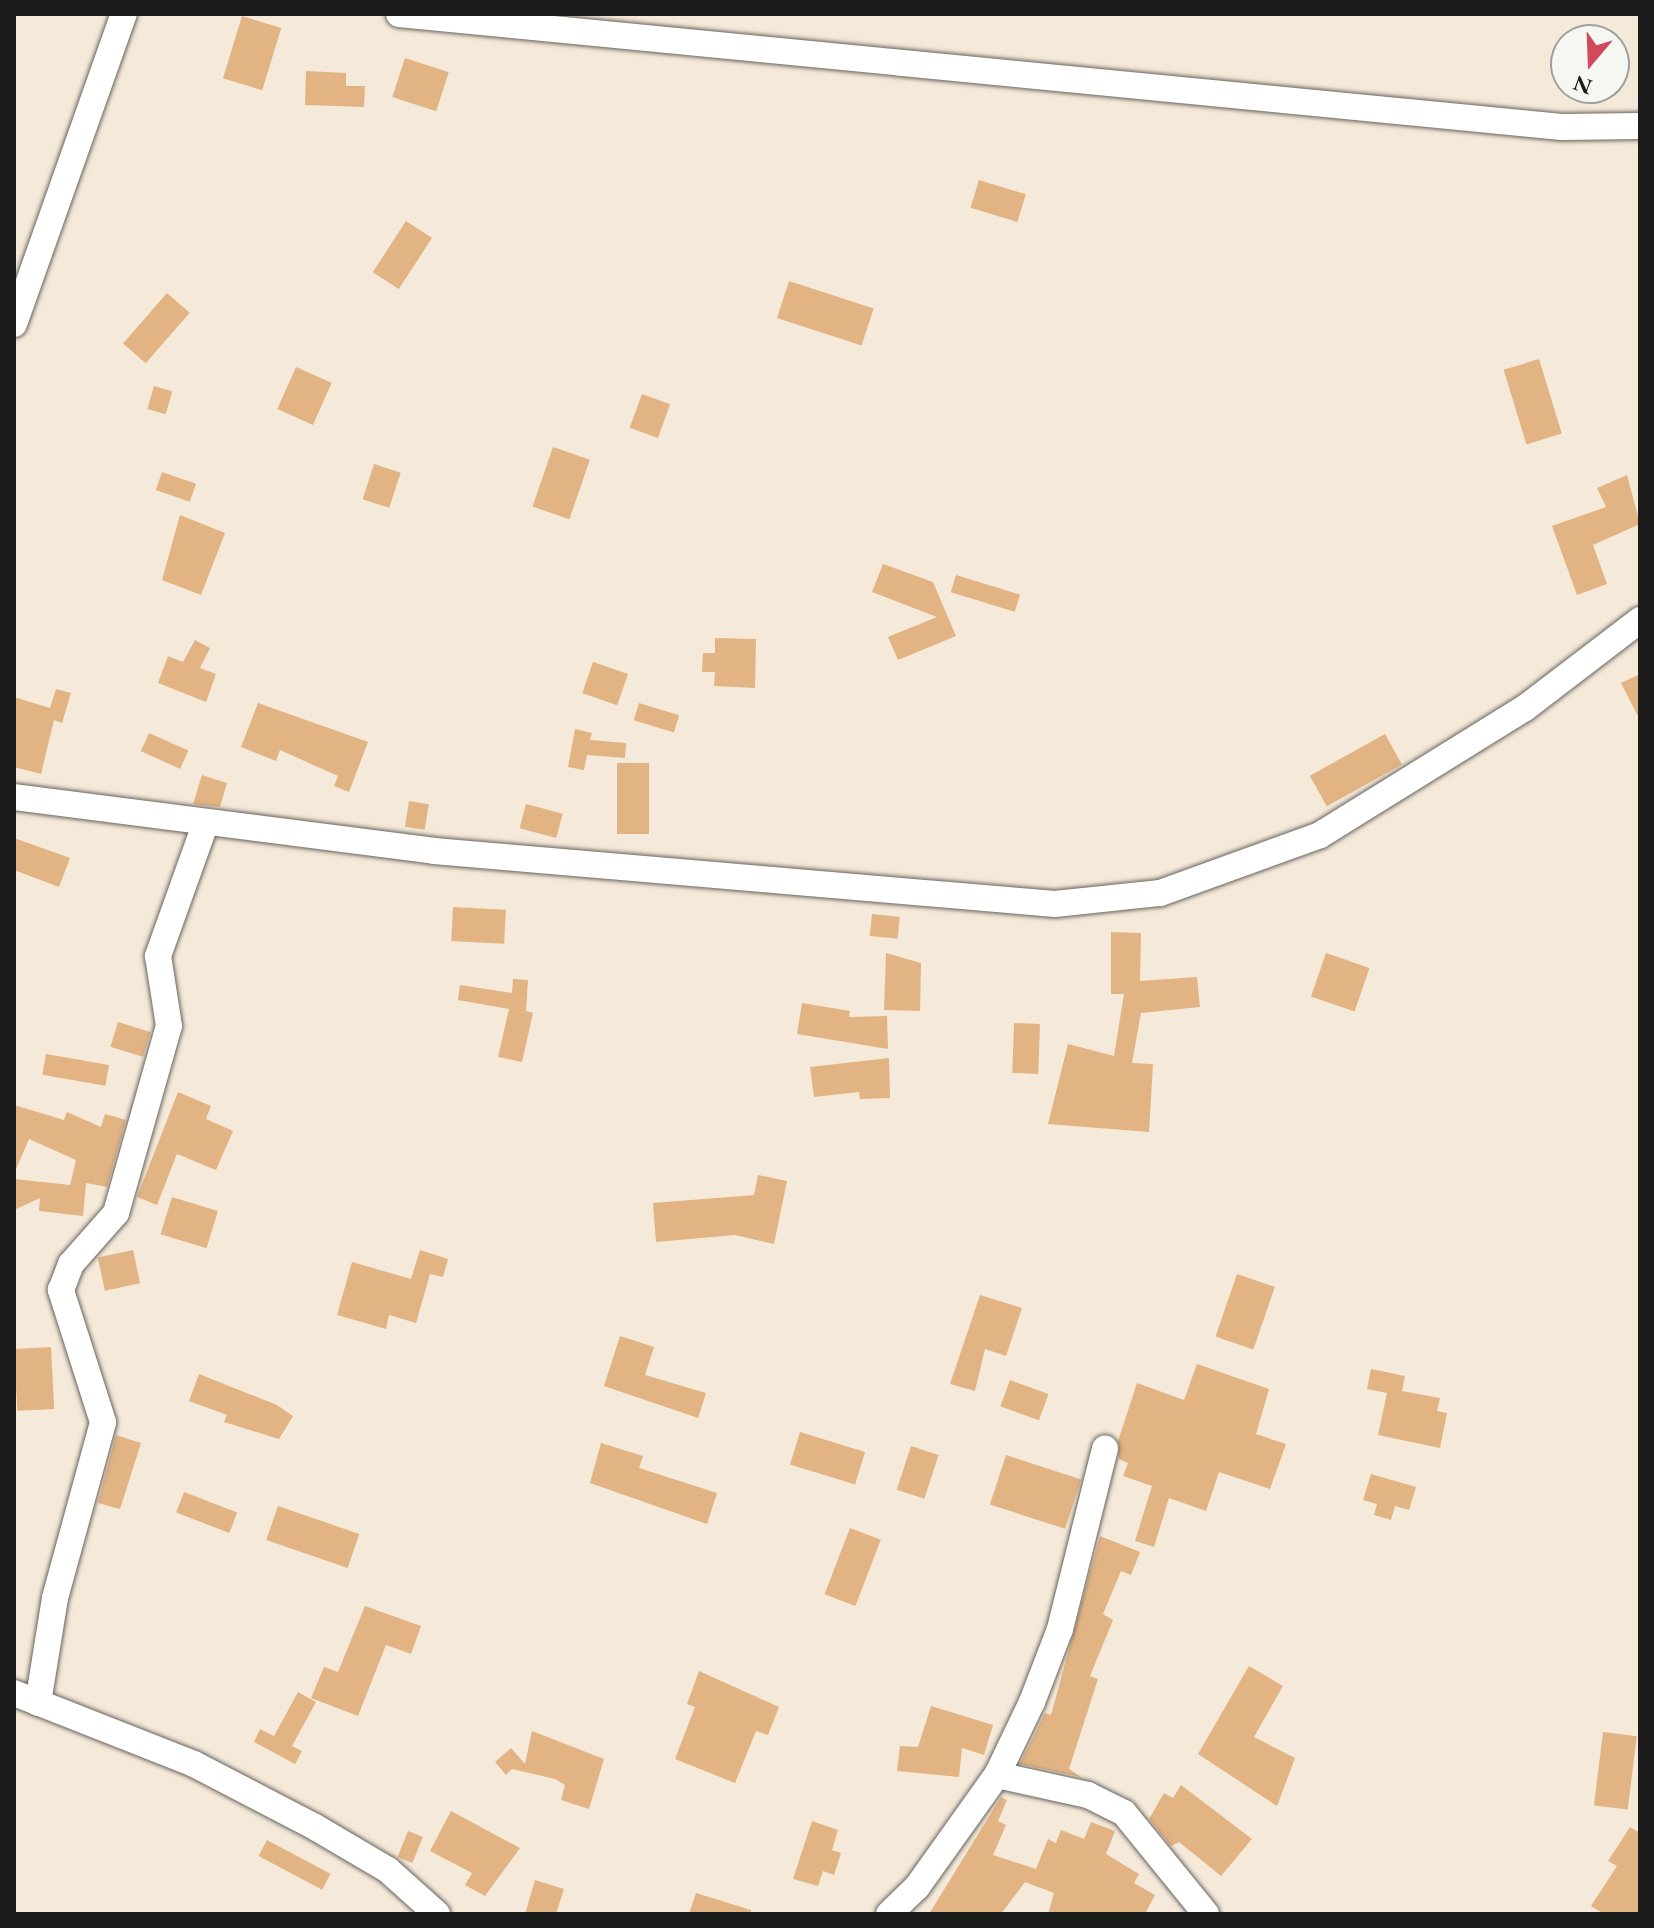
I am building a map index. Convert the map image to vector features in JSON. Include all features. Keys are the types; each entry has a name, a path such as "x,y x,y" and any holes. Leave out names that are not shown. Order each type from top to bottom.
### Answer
{"street":[{"path":"399,14 1530,124 1640,126"},
{"path":"14,324 121,15"},
{"path":"14,797 206,822 890,892 1055,904 1160,893 1277,852 1375,805 1525,708 1640,620"},
{"path":"206,822 158,956 169,1026 116,1213 71,1264 61,1290 103,1422 26,1698 194,1764 315,1827 388,1870 437,1914"},
{"path":"889,1914 917,1887 997,1775 1060,1629 1105,1449"},
{"path":"997,1775 1088,1795 1124,1813 1206,1914"}],"building":[{"path":"242,16 281,28 262,90 223,78"},
{"path":"405,58 449,72 436,111 392,97"},
{"path":"306,71 346,73 346,86 365,86 364,107 305,105"},
{"path":"979,180 1026,194 1017,222 971,208"},
{"path":"406,221 432,238 399,289 373,272"},
{"path":"789,281 874,309 862,346 777,318"},
{"path":"167,293 190,313 146,363 123,344"},
{"path":"1539,359 1562,434 1526,444 1504,370"},
{"path":"296,367 332,383 313,425 277,409"},
{"path":"154,386 172,391 166,414 147,409"},
{"path":"642,394 670,404 658,438 630,428"},
{"path":"553,447 590,460 569,519 532,507"},
{"path":"374,464 401,473 389,508 363,499"},
{"path":"162,472 196,484 190,502 156,490"},
{"path":"1627,475 1640,524 1593,545 1607,584 1577,595 1552,526 1606,507 1597,488"},
{"path":"180,515 225,533 201,595 162,580"},
{"path":"883,564 933,582 956,636 898,660 888,637 937,617 872,592"},
{"path":"956,575 1020,595 1015,612 951,592"},
{"path":"715,638 756,639 755,688 714,686 715,672 702,672 703,653 715,653"},
{"path":"195,640 210,648 200,668 216,674 206,702 158,683 168,656 183,662"},
{"path":"593,662 628,674 617,705 582,693"},
{"path":"1640,674 1640,720 1621,683"},
{"path":"56,689 71,693 62,723 54,720 41,774 14,767 14,697 50,708"},
{"path":"258,703 368,742 349,792 334,786 338,776 280,750 276,761 241,747"},
{"path":"639,703 679,715 674,732 634,720"},
{"path":"575,729 592,733 590,740 626,743 625,758 587,755 584,770 568,767"},
{"path":"149,733 188,750 180,769 141,751"},
{"path":"1385,734 1402,765 1327,806 1310,776"},
{"path":"617,763 649,763 649,834 617,834"},
{"path":"202,775 227,783 220,807 193,804"},
{"path":"409,801 429,804 425,830 405,827"},
{"path":"526,804 563,814 556,838 520,828"},
{"path":"14,838 70,858 59,887 14,870"},
{"path":"453,907 506,910 504,944 451,941"},
{"path":"872,914 900,917 898,939 870,936"},
{"path":"1111,932 1141,933 1140,981 1197,977 1200,1007 1141,1013 1132,1063 1153,1064 1149,1132 1048,1124 1068,1044 1114,1056 1124,994 1111,994"},
{"path":"886,953 921,963 920,1011 884,1010"},
{"path":"1326,953 1369,968 1355,1011 1311,996"},
{"path":"513,979 528,980 526,1011 533,1013 522,1062 498,1057 509,1009 458,1000 460,985 512,993"},
{"path":"802,1003 850,1011 849,1017 887,1016 888,1049 797,1034"},
{"path":"118,1022 151,1032 143,1057 110,1047"},
{"path":"1014,1023 1040,1024 1038,1074 1012,1073"},
{"path":"46,1054 109,1065 105,1086 42,1075"},
{"path":"889,1058 890,1098 860,1099 859,1092 814,1097 810,1067"},
{"path":"178,1092 211,1106 206,1119 233,1131 216,1170 177,1154 157,1205 137,1197"},
{"path":"14,1105 64,1120 67,1112 101,1127 105,1114 126,1120 107,1187 86,1183 83,1216 39,1211 40,1198 14,1210 14,1179 70,1185 76,1160 29,1139 14,1174"},
{"path":"758,1175 787,1181 774,1244 735,1235 656,1242 653,1203 754,1195"},
{"path":"172,1197 218,1211 207,1248 161,1234"},
{"path":"133,1250 140,1283 105,1291 98,1257"},
{"path":"420,1250 448,1259 443,1277 430,1274 416,1323 389,1315 386,1329 337,1315 352,1262 411,1279"},
{"path":"1237,1274 1275,1287 1253,1349 1216,1336"},
{"path":"980,1295 1022,1308 1006,1356 985,1349 975,1391 950,1384"},
{"path":"620,1336 654,1347 645,1375 706,1393 698,1418 604,1386"},
{"path":"51,1347 54,1409 17,1411 14,1349"},
{"path":"1197,1364 1269,1389 1256,1434 1286,1444 1270,1489 1219,1472 1206,1511 1169,1498 1154,1547 1135,1541 1152,1486 1123,1476 1128,1463 1119,1459 1118,1441 1137,1383 1184,1400"},
{"path":"1371,1369 1405,1376 1402,1391 1440,1398 1437,1411 1447,1413 1440,1448 1378,1435 1387,1393 1367,1389"},
{"path":"199,1374 277,1405 293,1416 279,1439 224,1422 227,1415 189,1401"},
{"path":"1010,1380 1049,1394 1039,1420 1000,1406"},
{"path":"800,1432 865,1452 855,1484 790,1465"},
{"path":"116,1435 141,1443 120,1509 98,1503"},
{"path":"601,1443 643,1456 639,1468 717,1493 707,1524 590,1483"},
{"path":"911,1446 939,1455 924,1499 897,1490"},
{"path":"1006,1455 1081,1479 1065,1529 990,1504"},
{"path":"1371,1474 1416,1487 1409,1510 1395,1506 1391,1520 1374,1515 1377,1504 1363,1500"},
{"path":"184,1492 237,1512 229,1533 176,1513"},
{"path":"278,1506 359,1534 348,1568 266,1540"},
{"path":"850,1528 881,1540 855,1606 825,1594"},
{"path":"1100,1536 1140,1552 1131,1575 1121,1571 1103,1614 1113,1620 1090,1676 1098,1679 1069,1769 1081,1777 1020,1764 1045,1713 1051,1715"},
{"path":"365,1606 421,1626 411,1654 386,1645 358,1716 311,1698 324,1667 338,1672"},
{"path":"1249,1666 1283,1686 1254,1737 1295,1758 1277,1806 1198,1754"},
{"path":"699,1671 779,1707 768,1735 756,1731 735,1783 675,1759 695,1707 687,1704"},
{"path":"298,1692 316,1702 292,1746 302,1751 295,1764 254,1742 260,1729 274,1736"},
{"path":"931,1706 993,1725 984,1755 962,1748 959,1777 897,1771 900,1746 918,1747"},
{"path":"532,1731 604,1759 589,1809 561,1800 565,1785 555,1779 512,1769 506,1775 495,1762 511,1748 525,1764"},
{"path":"1603,1732 1637,1736 1628,1810 1594,1805"},
{"path":"1181,1785 1252,1839 1221,1876 1179,1842 1171,1846 1149,1819 1164,1793 1173,1798"},
{"path":"1001,1797 1007,1800 998,1821 1006,1825 993,1855 1036,1869 1048,1839 1056,1843 1061,1830 1084,1839 1091,1822 1115,1831 1106,1854 1139,1874 1134,1883 1155,1895 1145,1914 1048,1914 1054,1893 1025,1882 1001,1914 929,1914"},
{"path":"451,1811 520,1848 485,1896 465,1885 472,1873 430,1851"},
{"path":"812,1821 838,1830 832,1850 841,1853 834,1875 823,1871 818,1886 793,1879"},
{"path":"1630,1827 1640,1833 1640,1914 1604,1914 1591,1906 1617,1866 1608,1861"},
{"path":"408,1831 423,1837 412,1863 398,1857"},
{"path":"267,1840 331,1874 322,1890 259,1856"},
{"path":"535,1880 564,1889 556,1914 525,1914"},
{"path":"696,1893 751,1910 751,1914 689,1914"}]}
